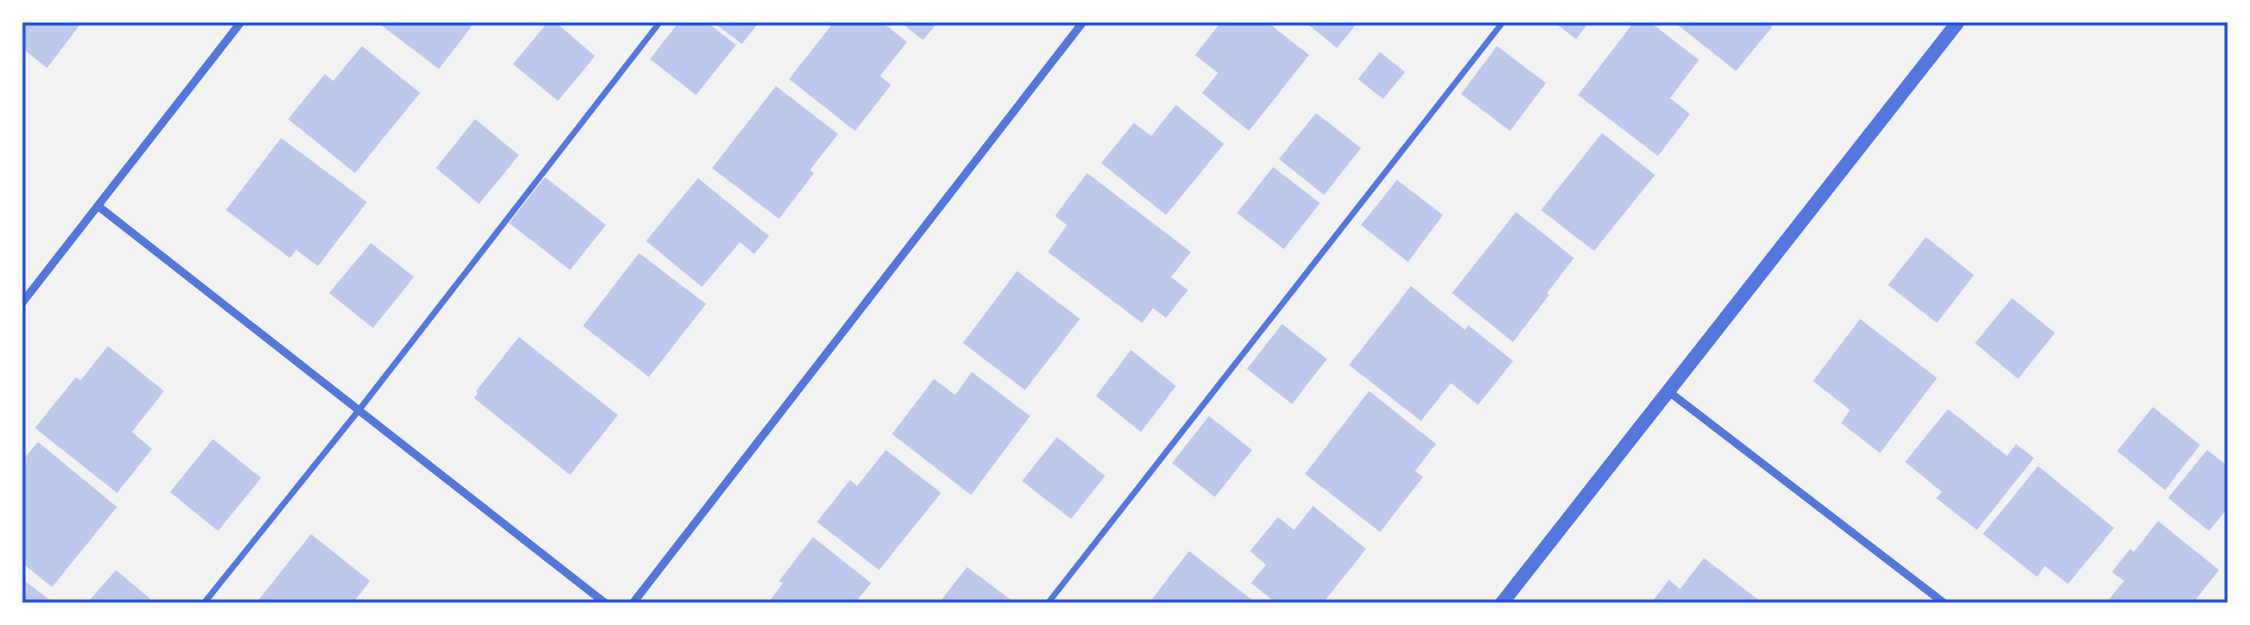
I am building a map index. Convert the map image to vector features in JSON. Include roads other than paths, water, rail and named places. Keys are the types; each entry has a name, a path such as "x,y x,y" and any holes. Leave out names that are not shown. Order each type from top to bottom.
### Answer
{"street":[{"path":"22,303 241,22"},
{"path":"633,603 1083,22"},
{"path":"1502,603 1958,22"},
{"path":"98,206 605,603"},
{"path":"1668,391 1944,603"}],"lane":[{"path":"204,603 359,410 660,22"},
{"path":"1048,603 1503,22"}]}
